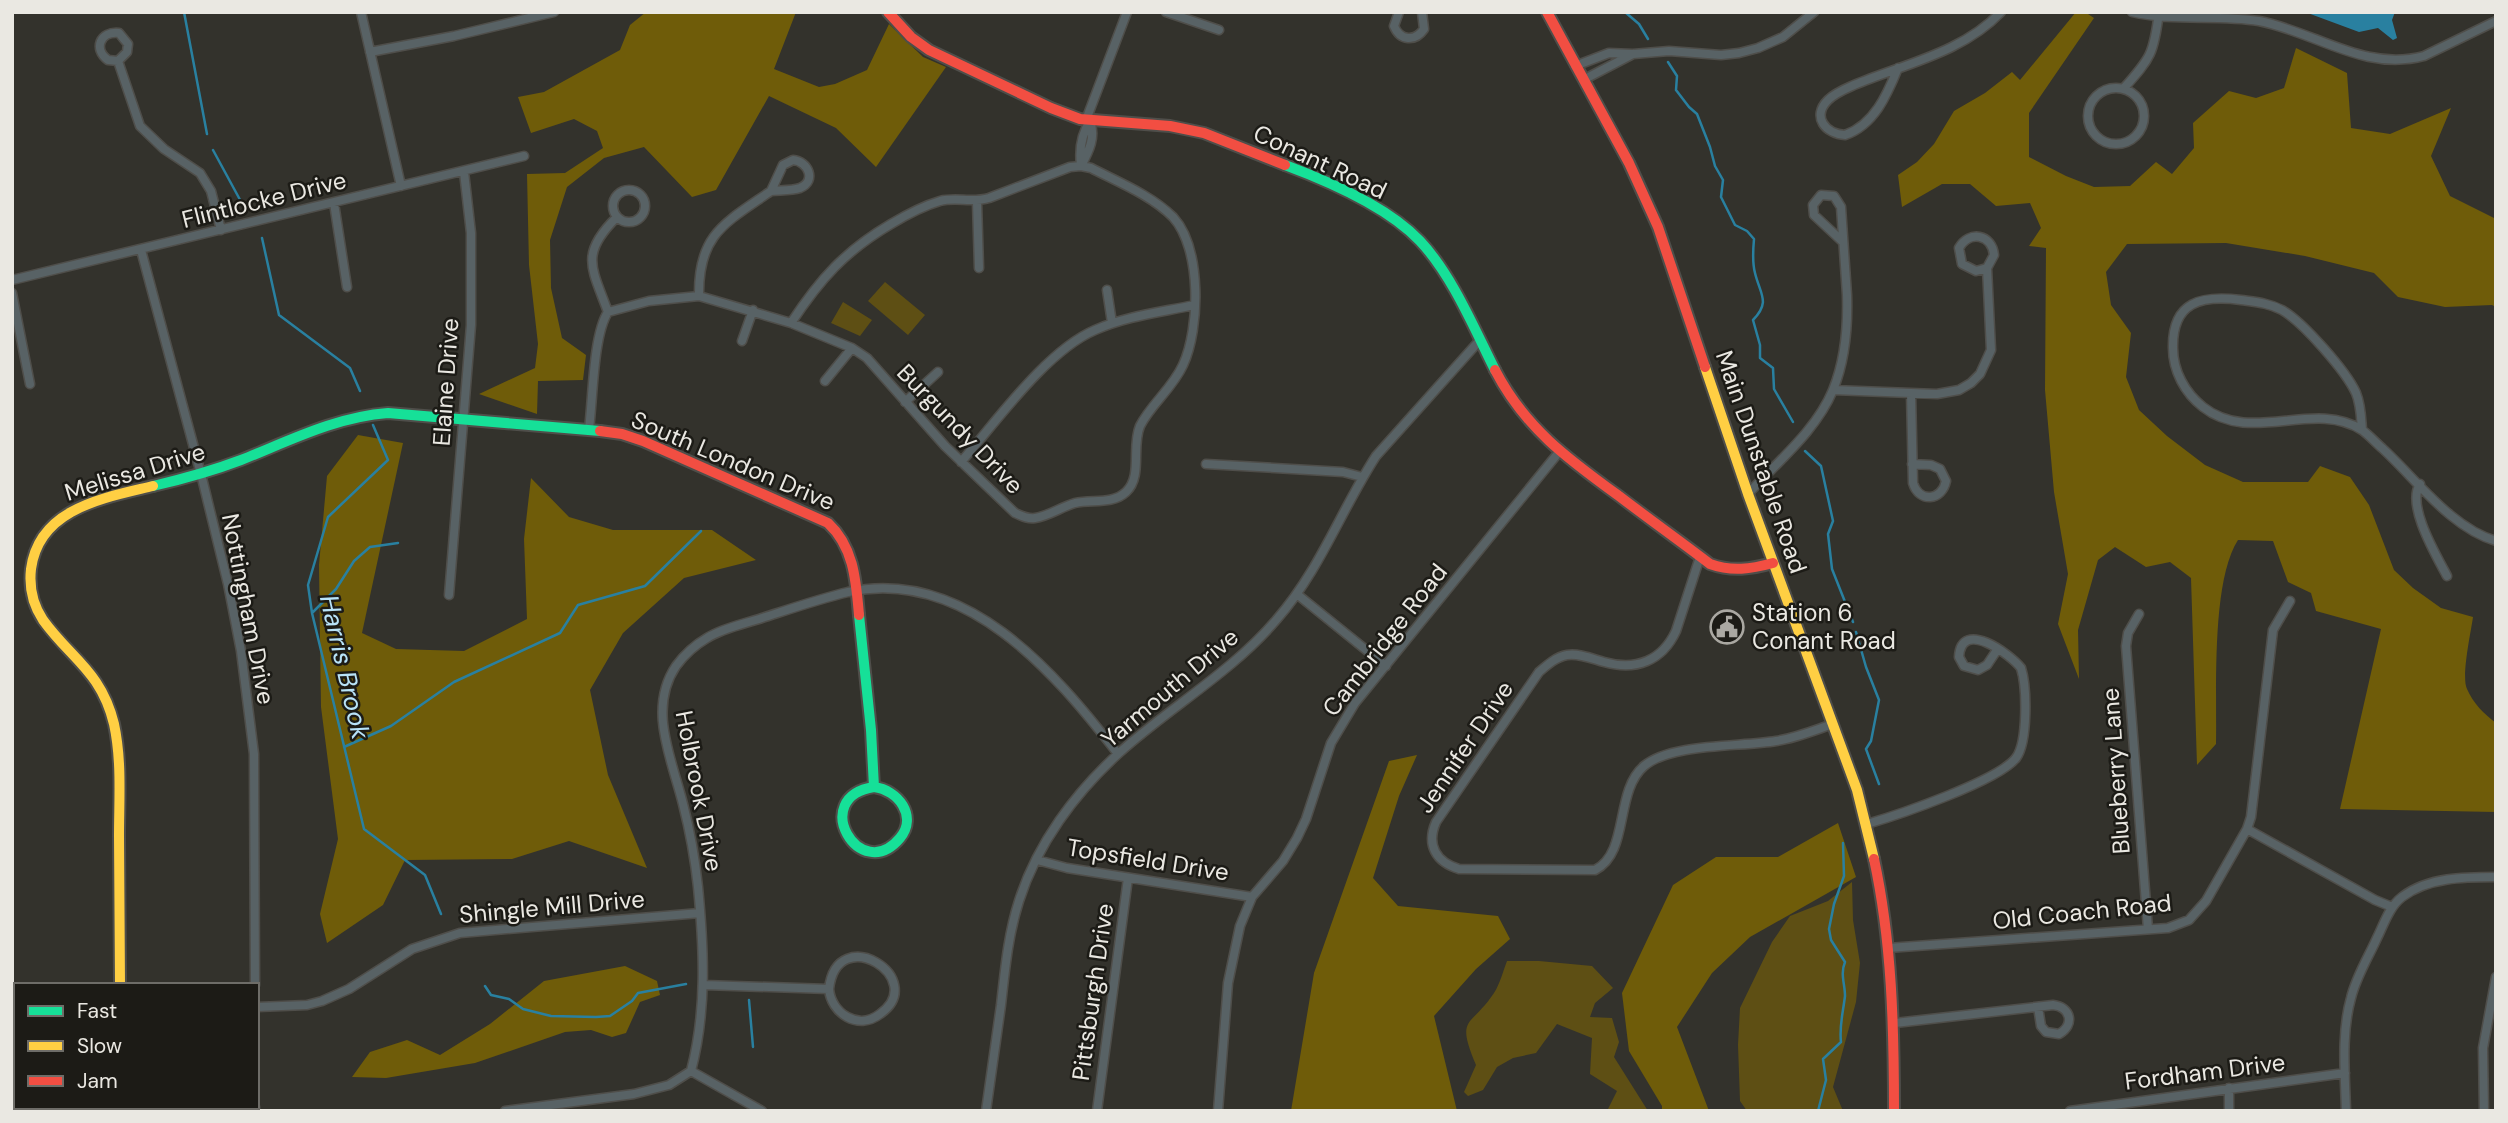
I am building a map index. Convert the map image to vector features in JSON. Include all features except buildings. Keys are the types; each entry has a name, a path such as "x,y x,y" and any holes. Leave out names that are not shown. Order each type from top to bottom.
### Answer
{"street":[{"path":"361,12 401,186"},
{"path":"370,52 454,36 554,12"},
{"name":"Conant Road","path":"888,12 911,37 929,50 1051,108 1088,121 1170,126 1204,133 1299,170 1390,218 1425,247 1459,300 1504,387 1523,414 1559,452 1700,557 1720,568 1731,571 1773,563"},
{"path":"792,323 825,276 862,242 897,220 931,204 950,200 976,202 1062,169 1081,166 1079,152 1083,132 1127,12"},
{"path":"1166,12 1219,30"},
{"path":"1399,12 1394,21 1396,30 1402,37 1412,38 1424,29 1422,12"},
{"name":"Main Dunstable Road","path":"1547,12 1629,163 1658,227 1748,494 1867,824 1888,948 1895,1023 1894,1111"},
{"path":"1575,66 1609,53 1669,51 1705,55 1758,48 1783,37 1814,12"},
{"path":"1898,68 1883,102 1861,126 1845,135 1830,132 1824,127 1821,114 1828,100 1854,85 1960,43 1985,28 2001,12"},
{"path":"2132,12 2259,21 2304,34 2352,54 2384,60 2424,56 2496,21"},
{"path":"2124,89 2144,67 2154,50 2158,14"},
{"path":"1583,80 1633,54"},
{"path":"118,61 140,126 164,149 200,173 211,191 221,230"},
{"path":"2124,89 2135,94 2141,102 2145,115 2143,124 2133,138 2125,143 2111,144 2093,132 2088,118 2089,109 2093,100 2104,90 2124,89"},
{"name":"Flintlocke Drive","path":"12,280 464,173 524,156"},
{"path":"699,296 700,269 712,237 724,224 771,191 803,187 809,179 806,166 798,160 788,161 779,171 771,191"},
{"name":"Burgundy Drive","path":"608,312 639,303 699,296 792,323 852,348 867,358 961,462 1015,513 1024,517 1041,517 1076,503 1109,500 1123,495 1132,484 1139,428 1173,385 1186,357 1192,337 1194,282 1185,236 1173,218 1139,193 1091,168 1081,166"},
{"name":"Elaine Drive","path":"449,595 472,291 471,233 464,173"},
{"path":"630,190 640,195 645,207 640,218 628,222 617,218 612,207 617,196 630,190"},
{"path":"1748,494 1807,430 1833,390 1843,351 1847,318 1843,242 1840,202 1830,194 1821,195 1813,205 1814,215 1843,242"},
{"path":"976,202 979,268"},
{"path":"334,203 347,287"},
{"path":"589,429 599,339 608,312 596,282 592,255 598,237 617,218"},
{"path":"1833,390 1937,394 1959,390 1971,383 1980,374 1991,350 1987,268 1994,255 1989,241 1975,236 1965,240 1959,248 1962,264 1971,270 1987,268"},
{"name":"Nottingham Drive","path":"141,250 201,474 232,603 250,716 255,790 255,983"},
{"path":"1107,290 1112,323"},
{"path":"12,293 30,384"},
{"path":"2362,430 2360,404 2350,382 2314,339 2281,310 2261,303 2215,298 2194,302 2179,316 2173,342 2176,369 2193,398 2211,412 2224,419 2245,424 2322,419 2362,430 2467,529 2496,541"},
{"path":"961,462 1059,353 1082,336 1112,323 1194,305"},
{"path":"742,341 753,310"},
{"name":"Yarmouth Drive","path":"986,1111 1012,925 1026,881 1056,826 1077,796 1118,754 1233,663 1275,622 1297,595 1331,539 1362,477 1390,439 1480,340"},
{"path":"825,381 852,348"},
{"path":"905,402 939,372"},
{"path":"1911,393 1912,464 1913,483 1917,492 1929,498 1941,493 1946,481 1940,469 1931,465 1912,464"},
{"name":"Melissa Drive","path":"120,983 117,746 111,712 104,695 88,668 39,615 32,594 31,567 46,533 66,513 92,503 201,474 328,424 362,415 388,413 463,418"},
{"name":"South London Drive","path":"463,418 622,434 822,519 835,528 845,542 856,591 872,730 874,787"},
{"name":"Cambridge Road","path":"1218,1111 1231,958 1240,926 1252,897 1283,861 1297,838 1339,727 1385,666 1559,452"},
{"path":"1206,464 1343,472 1362,477"},
{"path":"2420,484 2415,495 2416,509 2447,576"},
{"name":"Jennifer Drive","path":"1700,557 1676,631 1671,642 1655,658 1638,666 1630,666 1567,655 1558,658 1539,672 1436,821 1431,840 1438,857 1444,863 1459,869 1595,870 1608,860 1613,850 1630,785 1650,762 1672,753 1780,741 1833,724"},
{"name":"Holbrook Drive","path":"691,1071 704,985 700,913 689,834 663,725 662,709 666,686 676,666 691,649 709,637 797,607 856,591 888,589 918,592 957,606 997,628 1032,657 1065,690 1118,754"},
{"path":"1297,595 1385,666"},
{"name":"Old Coach Road","path":"1888,948 2148,929 2178,925 2196,913 2214,889 2251,817 2273,630 2290,601"},
{"name":"Blueberry Lane","path":"2140,614 2128,633 2126,646 2148,929"},
{"path":"1867,824 1905,812 1996,774 2018,755 2024,741 2025,728 2023,674 2016,663 1997,650 1982,640 1972,639 1962,646 1960,660 1971,670 1982,669 1997,650"},
{"path":"874,787 890,791 899,798 907,819 905,830 896,844 887,850 875,852 865,851 852,843 846,835 842,820 843,810 851,797 864,789 874,787"},
{"path":"2247,829 2392,907"},
{"name":"Topsfield Drive","path":"1037,860 1068,868 1252,897"},
{"path":"2346,1111 2347,1018 2351,998 2357,979 2392,907 2414,890 2435,883 2460,877 2496,877"},
{"name":"Pittsburgh Drive","path":"1097,1111 1128,878"},
{"name":"Shingle Mill Drive","path":"259,1007 298,1006 321,1001 349,989 412,949 460,933 700,913"},
{"path":"864,957 879,962 887,970 893,990 891,1000 882,1013 858,1021 839,1012 831,999 829,989 833,973 840,965 849,959 864,957"},
{"path":"2484,1111 2483,1048 2496,977"},
{"path":"704,985 829,989"},
{"path":"1895,1023 2038,1007 2056,1005 2065,1009 2070,1020 2067,1029 2056,1035 2046,1032 2041,1026 2038,1007"},
{"path":"505,1111 657,1089 691,1071 762,1111"},
{"name":"Fordham Drive","path":"2070,1111 2116,1107 2229,1088 2345,1073"},
{"path":"2229,1088 2229,1111"}],"shaded area":[{"path":"646,12 796,12 774,69 819,87 835,84 867,70 889,24 923,57 946,67 876,167 836,128 769,96 716,190 692,197 644,147 604,158 567,187 550,240 551,288 562,338 586,355 583,380 538,381 537,414 479,394 535,368 538,344 529,265 527,174 565,173 603,148 597,131 574,119 531,133 518,97 544,92 620,50 630,25"},
{"path":"2076,12 2085,12 2094,18 2029,113 2029,157 2094,187 2130,186 2156,162 2172,174 2194,148 2193,123 2229,91 2256,98 2284,88 2296,48 2347,73 2351,128 2390,134 2451,108 2431,156 2450,196 2496,219 2496,307 2445,307 2398,297 2374,273 2305,256 2226,243 2127,244 2106,272 2111,305 2131,333 2126,377 2139,410 2205,465 2243,482 2308,482 2320,466 2350,477 2369,505 2394,570 2441,608 2473,617 2465,683 2476,704 2496,723 2496,812 2340,809 2381,629 2316,611 2311,593 2288,582 2273,541 2238,540 2229,559 2219,609 2216,744 2197,765 2191,578 2170,562 2146,567 2115,547 2098,560 2078,630 2079,679 2058,624 2068,574 2054,492 2045,390 2046,248 2029,246 2041,228 2030,203 1996,206 1970,184 1942,184 1902,207 1898,175 1917,162 1934,144 1954,111 1985,93 2012,72 2020,80"},
{"path":"885,282 925,315 908,335 868,301"},
{"path":"843,302 872,320 860,336 831,323"},
{"path":"358,435 403,443 362,633 396,649 464,651 527,619 524,539 531,478 569,517 613,530 712,530 756,560 684,578 623,633 590,690 608,775 647,868 569,841 512,859 405,860 383,905 327,943 320,914 338,839 321,707 319,565 327,476"},
{"path":"1417,755 1399,796 1373,878 1398,906 1498,916 1510,939 1476,969 1434,1016 1457,1111 1291,1111 1314,973 1389,761"},
{"path":"1838,823 1856,877 1750,937 1712,973 1677,1027 1709,1111 1662,1111 1662,1106 1629,1051 1622,993 1673,885 1716,857 1778,857"},
{"path":"1852,882 1853,920 1860,963 1856,1002 1833,1087 1843,1111 1747,1111 1740,1101 1740,1008 1772,942 1790,916 1828,901"},
{"path":"1507,961 1592,966 1613,988 1595,1003 1590,1017 1612,1018 1619,1042 1614,1057 1648,1111 1607,1111 1617,1091 1590,1074 1592,1038 1557,1024 1536,1053 1513,1058 1497,1067 1483,1090 1468,1096 1464,1092 1476,1065 1466,1029 1496,989"},
{"path":"625,966 657,981 660,995 640,1002 626,1033 612,1037 591,1030 565,1032 475,1063 386,1078 352,1077 370,1052 407,1040 440,1055 490,1024 544,981"}],"water":[{"path":"2305,12 2395,12 2392,20 2397,38 2393,40 2378,28 2359,32"}],"waterway":[{"name":"Harris Brook","path":"184,12 207,134"},
{"path":"1625,12 1639,24 1648,39"},
{"path":"1668,62 1677,76 1676,90 1697,114 1715,166 1723,180 1721,197 1735,225 1747,231 1754,239 1754,269 1763,298 1762,308 1753,320 1760,345 1760,358 1773,368 1774,389 1793,422"},
{"name":"Harris Brook","path":"213,150 245,209"},
{"name":"Harris Brook","path":"262,238 279,315 350,368 360,391"},
{"name":"Harris Brook","path":"373,425 388,460 328,517 308,585 312,613 364,829 425,875 441,914"},
{"path":"1805,451 1821,466 1833,521 1828,534 1832,569 1853,622"},
{"path":"344,747 391,726 454,682 560,633 578,605 645,586 701,531"},
{"path":"313,612 336,589 354,561 370,547 398,543"},
{"path":"1856,632 1879,700 1871,741 1866,749 1879,784"},
{"path":"1818,1111 1826,1080 1823,1059 1841,1042 1845,962 1831,940 1829,929 1844,876 1843,843"},
{"name":"Harris Brook","path":"485,986 491,995 509,999 523,1009 551,1016 596,1017 610,1016 632,1001 638,993 686,984"},
{"name":"Harris Brook","path":"749,1000 753,1047"}],"traffic: fast":[{"path":"1285,165 1375,206 1420,241 1452,286 1495,370"},
{"path":"153,486 219,468 313,431 368,415 388,413 600,431"},
{"path":"859,615 874,787 883,789 898,799 903,805 907,821 900,838 885,850 870,852 857,846 847,834 843,820 845,806 855,794 874,787"}],"traffic: slow":[{"path":"1705,367 1748,494 1857,790 1874,859"},
{"path":"120,983 119,780 114,724 93,678 43,620 32,596 31,569 37,548 47,532 60,519 95,501 153,486"}],"traffic: jam":[{"path":"888,12 911,37 929,50 1051,108 1080,119 1170,126 1204,133 1285,165"},
{"path":"1547,12 1629,163 1658,227 1705,367"},
{"path":"1495,370 1520,409 1549,441 1582,469 1710,564 1742,569 1773,563"},
{"path":"600,431 643,441 828,523 837,532 852,565 859,615"},
{"path":"1874,859 1885,922 1891,985 1894,1111"}],"place":[{"name":"Station 6 Conant Road","path":"1727,627"}]}
